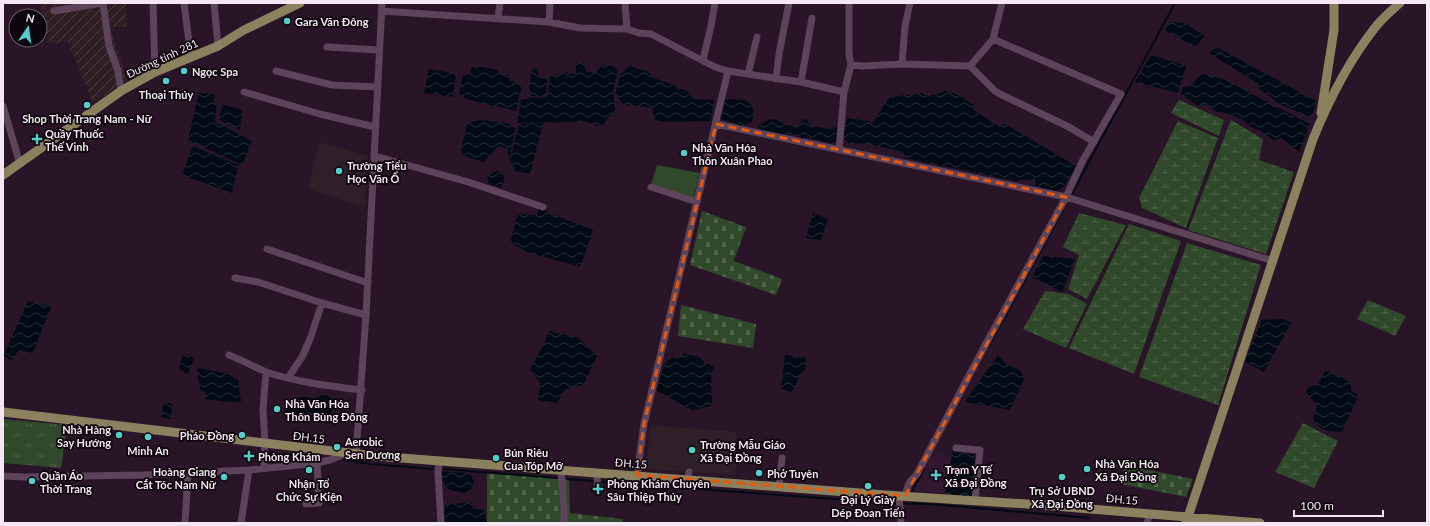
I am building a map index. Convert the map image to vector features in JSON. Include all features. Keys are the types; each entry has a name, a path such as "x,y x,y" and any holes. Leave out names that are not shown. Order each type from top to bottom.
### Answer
{"main road":[{"name":"Đường tỉnh 281","path":"3,175 121,91 156,72 218,46 244,30 300,3"},
{"path":"1319,124 1334,30 1334,3"},
{"path":"1187,520 1319,124 1332,95 1374,28 1400,3"},
{"name":"ĐH.15","path":"3,412 352,454 561,471 688,476 779,487 902,496 934,496 975,500 990,499 1019,501 1150,514 1187,520 1260,523"}],"street":[{"path":"54,11 102,3 109,46 118,71 121,91"},
{"path":"153,3 156,72"},
{"path":"184,3 191,58"},
{"path":"214,3 218,46"},
{"path":"498,18 500,3"},
{"path":"549,22 550,3"},
{"path":"625,3 628,29"},
{"path":"702,60 711,26 715,3"},
{"path":"776,79 779,54 789,3"},
{"path":"839,150 844,92 851,66 849,53 849,3"},
{"path":"902,64 905,26 910,3"},
{"path":"970,66 993,39 1002,3"},
{"path":"3,476 32,477 249,470 317,463 352,454 362,390 368,283 370,187 375,156 381,7 549,22 580,28 628,29 639,33 651,34 715,67 728,71 801,82 844,92"},
{"path":"801,82 812,18"},
{"path":"748,74 757,38"},
{"path":"901,523 902,496 909,483 917,474 1066,197 1084,160 1121,94 993,39"},
{"path":"327,47 379,50"},
{"path":"851,66 902,64 970,66 995,91 1069,127 1094,142"},
{"path":"276,71 332,85 377,87"},
{"path":"637,475 644,424 728,71"},
{"path":"244,92 320,114 375,127"},
{"path":"3,106 20,164"},
{"path":"716,124 1066,197 1273,261"},
{"path":"375,156 468,182 544,207"},
{"path":"651,187 698,202"},
{"path":"267,248 368,283"},
{"path":"235,278 258,282 322,303 366,315"},
{"path":"288,378 302,357 310,339 322,303"},
{"path":"229,355 266,372 288,378 362,390"},
{"path":"264,468 265,443 263,410 266,372"},
{"path":"956,448 980,450 975,500"},
{"path":"779,487 782,458"},
{"path":"439,461 438,472 441,523"},
{"path":"306,504 318,503 317,463"},
{"path":"241,523 249,470"},
{"path":"561,471 564,523"},
{"path":"185,523 188,473"},
{"path":"596,473 598,485"},
{"path":"1147,523 1150,514"}],"highlighted area":[{"path":"716,124 1066,197 905,496 637,475 644,424"}],"shaded area":[{"path":"39,3 126,3 127,27 110,27 128,81 93,103 68,42 50,44 48,37 48,8 40,8"},
{"name":"Trường Tiểu Học Văn Ổ","path":"319,142 368,156 365,208 308,189"},
{"name":"Trường Mẫu Giáo Xã Đại Đồng","path":"651,425 736,432 736,475 645,469"},
{"name":"Trạm Y Tế Xã Đại Đồng","path":"934,453 952,458 945,494 914,491"}],"green space":[{"path":"1179,100 1224,120 1219,136 1171,113"},
{"path":"1231,120 1263,139 1259,160 1294,172 1266,254 1188,230"},
{"path":"1178,121 1218,138 1186,228 1142,208 1139,198"},
{"path":"657,165 700,173 693,200 651,185"},
{"path":"702,211 746,227 734,261 782,279 776,295 690,265"},
{"path":"1079,213 1126,225 1087,299 1068,289 1079,255 1063,247"},
{"path":"1129,224 1181,241 1134,374 1069,348"},
{"path":"1187,243 1261,265 1218,405 1139,377"},
{"path":"1045,291 1069,294 1087,304 1066,348 1023,329"},
{"path":"1368,300 1406,316 1395,336 1357,319"},
{"path":"681,305 756,324 753,348 678,336"},
{"path":"3,419 67,425 61,468 3,463"},
{"path":"1303,423 1338,441 1314,488 1275,472"},
{"path":"1125,465 1193,479 1186,497 1121,484"},
{"path":"487,473 569,479 570,513 623,519 623,523 487,523"}],"water":[{"path":"1170,22 1184,23 1205,36 1195,47 1165,30"},
{"path":"1218,48 1316,101 1311,118 1278,103 1258,88 1259,84 1209,53"},
{"path":"1151,55 1186,66 1178,93 1135,82"},
{"path":"576,63 583,63 586,71 595,74 602,65 613,66 618,70 613,90 615,111 609,116 604,124 599,126 581,120 574,122 517,123 521,100 534,97 546,98 548,95 550,76 562,75 566,71 569,74 576,74"},
{"path":"478,66 497,70 501,76 509,75 510,81 517,82 521,85 516,111 466,99 462,94 459,94 463,74 471,73 471,67 477,68"},
{"path":"636,66 637,69 647,71 654,78 676,86 677,90 681,89 688,91 693,99 714,100 711,121 666,122 655,120 652,108 623,104 617,96 616,91 621,74 627,68"},
{"path":"534,68 537,69 539,78 547,79 546,93 544,96 532,96 529,89 532,70"},
{"path":"429,69 456,74 453,97 424,93"},
{"path":"1202,73 1223,79 1310,124 1299,152 1282,138 1273,140 1261,131 1253,128 1242,119 1223,112 1216,112 1204,104 1198,106 1181,94 1183,87 1191,86"},
{"path":"945,91 958,95 974,105 973,109 999,127 1005,124 1076,166 1064,187 1056,191 1036,186 1035,179 1016,181 905,158 903,152 865,143 849,144 843,137 847,118 869,121 872,124 890,97 922,93 926,97"},
{"path":"199,93 215,94 213,102 216,104 215,122 252,141 242,165 188,140"},
{"path":"725,99 744,100 751,104 753,108 752,122 738,127 737,124 720,119"},
{"path":"222,104 242,110 240,130 219,120"},
{"path":"773,119 790,126 798,126 802,120 807,119 810,126 831,129 839,126 836,142 831,143 805,137 803,139 795,134 772,134 763,131 758,126 765,121"},
{"path":"481,120 507,123 515,129 510,156 508,156 508,149 498,146 484,162 464,156 461,150 467,123"},
{"path":"543,123 530,174 514,171 510,160 519,124"},
{"path":"193,146 238,165 232,193 182,175"},
{"path":"496,171 505,173 503,185 499,187 489,184 487,177"},
{"path":"539,208 593,230 582,263 579,266 532,254 512,244 511,239 518,214 537,215"},
{"path":"813,213 828,219 821,240 806,238"},
{"path":"1043,256 1075,259 1062,292 1032,277"},
{"path":"28,301 51,307 33,353 19,350 11,361 4,355"},
{"path":"1283,319 1291,323 1264,372 1245,362 1262,320"},
{"path":"549,331 579,338 597,356 583,385 566,389 558,403 538,400 540,383 530,369 544,344"},
{"path":"684,353 701,358 705,363 711,364 714,368 711,373 712,406 692,410 657,391 664,364 673,357 677,359 682,357"},
{"path":"183,354 194,358 188,374 179,369"},
{"path":"785,355 806,358 805,369 799,377 792,392 781,389"},
{"path":"998,355 1006,364 1021,371 1024,379 1010,410 965,402"},
{"path":"197,368 226,373 238,380 241,402 205,399 206,392 200,390"},
{"path":"1325,371 1338,375 1351,383 1351,391 1358,395 1342,432 1325,430 1316,423 1313,418 1317,406 1306,392 1309,385 1317,386"},
{"path":"321,395 332,396 331,424 286,414 288,400 297,403 299,396 317,399"},
{"path":"164,402 172,404 171,419 161,417"},
{"path":"953,451 976,455 972,497 945,494"},
{"path":"441,471 467,473 471,475 474,482 471,489 465,493 450,490 445,486"},
{"path":"471,502 473,509 484,510 487,523 444,523 445,505"}],"waterway":[{"path":"1070,197 1175,3"},
{"path":"989,346 1063,210"},
{"path":"344,460 371,464 433,469"},
{"path":"444,469 557,478"},
{"path":"912,492 924,469"},
{"path":"567,479 593,481"},
{"path":"602,482 890,503 929,504 1090,518"}],"place":[{"name":"Gara Văn Đông","path":"287,21"},
{"name":"Ngọc Spa","path":"184,71"},
{"name":"Thoại Thúy","path":"166,81"},
{"name":"Shop Thời Trang Nam - Nữ","path":"87,105"},
{"name":"Quầy Thuốc Thế Vinh","path":"37,139"},
{"name":"Nhà Văn Hóa Thôn Xuân Phao","path":"684,153"},
{"name":"Trường Tiểu Học Văn Ổ","path":"339,171"},
{"name":"Nhà Văn Hóa Thôn Bùng Đông","path":"277,409"},
{"name":"Nhà Hàng Say Hướng","path":"119,435"},
{"name":"Pháo Đồng","path":"242,435"},
{"name":"Minh An","path":"148,437"},
{"name":"Aerobic Sen Dương","path":"337,447"},
{"name":"Trường Mẫu Giáo Xã Đại Đồng","path":"692,450"},
{"name":"Phòng Khám","path":"249,456"},
{"name":"Bún Riêu Cua Tóp Mỡ","path":"496,458"},
{"name":"Nhà Văn Hóa Xã Đại Đồng","path":"1087,469"},
{"name":"Nhận Tổ Chức Sự Kiện","path":"309,470"},
{"name":"Phở Tuyên","path":"759,473"},
{"name":"Trạm Y Tế Xã Đại Đồng","path":"936,475"},
{"name":"Hoàng Giang Cắt Tóc Nam Nữ","path":"224,477"},
{"name":"Trụ Sở UBND Xã Đại Đồng","path":"1062,477"},
{"name":"Quần Áo Thời Trang","path":"32,481"},
{"name":"Đại Lý Giày Dép Đoan Tiến","path":"868,486"},
{"name":"Phòng Khám Chuyên Sâu Thiệp Thúy","path":"598,489"}]}
